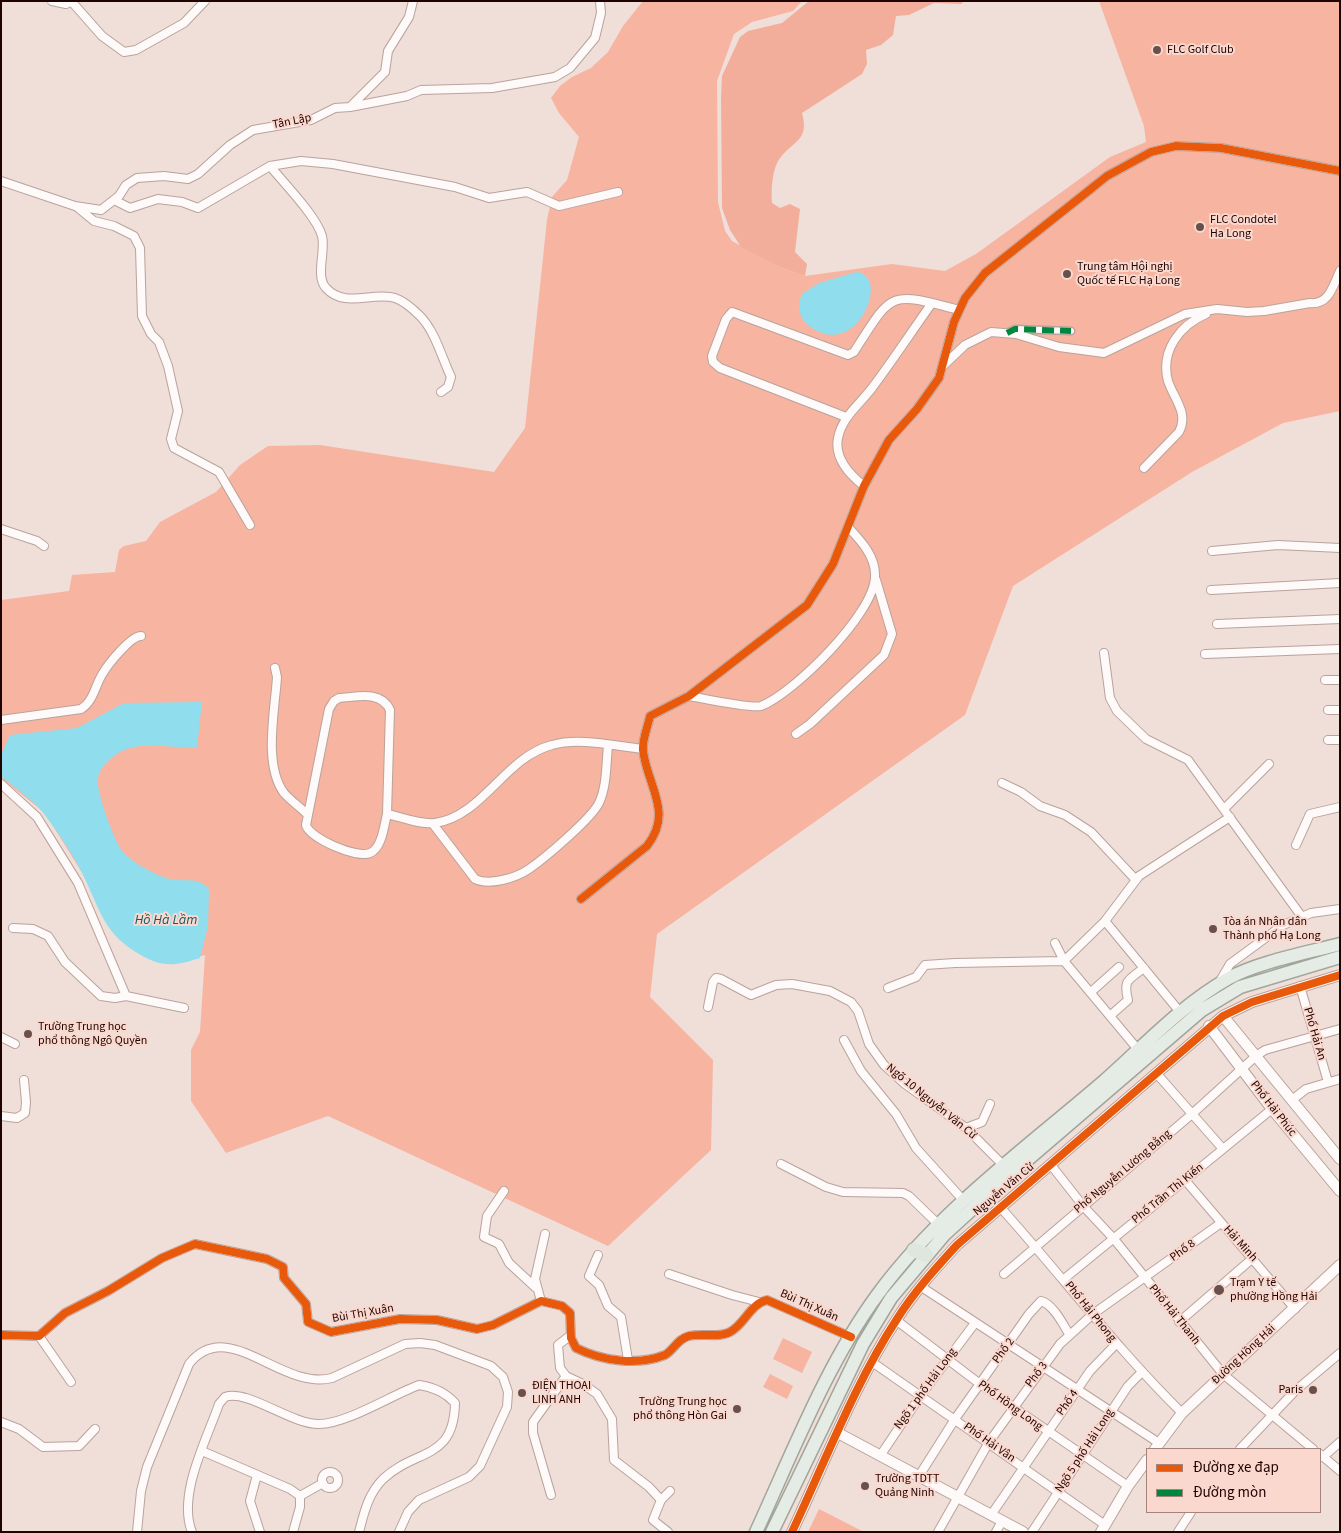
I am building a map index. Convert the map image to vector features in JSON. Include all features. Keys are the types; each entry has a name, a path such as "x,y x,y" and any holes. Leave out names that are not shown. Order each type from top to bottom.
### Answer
{"main road":[{"name":"Nguyễn Văn Cừ","path":"756,1532 810,1416 851,1337 877,1295 920,1252 1004,1180 1142,1055 1180,1012 1232,977 1270,963 1340,944"},
{"name":"Nguyễn Văn Cừ","path":"772,1532 863,1344 920,1252 939,1225 963,1200 1142,1055 1202,1010 1240,987 1340,957"}],"street":[{"path":"52,1 66,4 72,2 102,36 119,50 129,52 184,23 205,1"},
{"path":"350,107 386,70 388,51 409,17 413,1"},
{"name":"Tân Lập","path":"1,181 75,206 101,210 114,200 126,185 138,178 164,176 188,179 198,174 230,145 253,130 311,120 335,108 407,96 421,90 492,88 555,77 570,68 595,38 601,13 600,1"},
{"path":"581,899 647,846 655,836 660,813 643,749 650,716 689,696 807,605 833,564 849,528 864,486 889,440 923,401 939,378 959,310 965,298 985,273 1107,176 1151,152 1176,146 1221,148 1340,171"},
{"path":"114,200 130,208 158,199 182,202 198,208 270,166 301,161 333,164 455,187 489,198 527,192 559,206 618,192"},
{"path":"270,166 320,230 324,247 322,280 326,288 348,298 383,297 396,299 424,321 451,377 448,387 441,392"},
{"path":"75,206 94,221 114,226 134,236 140,248 142,316 150,334 159,342 168,366 178,411 171,439 174,448 219,472 250,525"},
{"path":"942,366 965,344 991,332 1007,333 1059,347 1104,354 1185,314 1217,310 1247,312 1310,303 1318,304 1326,300 1340,271"},
{"path":"846,418 720,368 713,362 712,356 726,319 732,312 848,355 854,352 877,316 892,300 903,297 959,310"},
{"path":"864,486 852,476 838,452 838,438 846,418 871,389 932,303"},
{"path":"1144,468 1179,432 1183,425 1182,411 1168,382 1166,370 1168,356 1173,343 1180,331 1188,323 1217,310"},
{"path":"1007,333 1015,329 1072,331"},
{"path":"796,734 810,724 884,655 892,634 876,580 874,563 849,528"},
{"path":"1,529 37,541 44,546"},
{"path":"1212,550 1278,545 1340,548"},
{"path":"689,696 759,707 775,698 818,664 852,627 866,604 876,580"},
{"path":"1210,590 1340,583"},
{"path":"1217,624 1340,619"},
{"path":"1,720 81,709 87,706 108,665 134,638 141,636"},
{"path":"1205,654 1340,649"},
{"path":"1104,653 1110,698 1117,711 1146,739 1188,760 1225,808 1302,917"},
{"path":"276,668 272,750 274,772 284,793 308,814"},
{"path":"1326,680 1340,680"},
{"path":"374,696 381,698 390,710 386,814 377,847 371,853 352,854 311,834 306,825 308,814 316,787 331,705 339,698 374,696"},
{"path":"1328,710 1340,710"},
{"path":"1328,740 1340,740"},
{"path":"386,814 433,824 447,820 467,809 522,761 543,748 566,742 643,749"},
{"path":"433,824 475,879 483,883 492,883 528,870 591,816 599,803 603,790 608,746"},
{"path":"1225,808 1269,764"},
{"path":"1,784 37,817 78,883 126,996"},
{"path":"1002,784 1021,792 1040,806 1065,815 1091,832 1136,880"},
{"path":"1296,845 1310,814 1340,807"},
{"path":"888,988 916,977 925,965 955,962 1064,961 1105,921 1136,880 1174,852 1230,816"},
{"path":"1218,985 1230,964 1282,925 1311,913 1340,909"},
{"path":"1105,921 1180,1012"},
{"path":"13,928 33,929 48,936 65,962 101,996 115,998 126,996 184,1008"},
{"path":"1055,943 1064,961 1142,1055"},
{"path":"1091,992 1118,967"},
{"path":"1110,1015 1128,1000 1125,989 1127,982 1144,968"},
{"name":"Nguyễn Văn Cừ","path":"792,1532 872,1362 896,1320 920,1286 956,1245 1157,1074 1209,1026 1223,1016 1252,1002 1340,975"},
{"name":"Ngõ 10 Nguyễn Văn Cừ","path":"708,1007 713,982 716,978 751,995 783,984 830,991 855,1006 868,1044 884,1065 905,1084 966,1128 1005,1166"},
{"name":"Phố Hải An","path":"1300,986 1328,1082"},
{"name":"Phố Hải Phúc","path":"1223,1016 1340,1159"},
{"name":"Phố Hải Phúc","path":"1209,1026 1272,1109 1340,1191"},
{"path":"1256,1056 1265,1050 1340,1029"},
{"path":"1,1037 15,1044"},
{"path":"844,1040 861,1071 896,1114 916,1148 963,1200"},
{"name":"Phố Nguyễn Lương Bằng","path":"1004,1274 1082,1205 1192,1114 1256,1056"},
{"path":"1157,1074 1223,1149"},
{"path":"1292,1100 1306,1089 1340,1079"},
{"path":"1,1116 17,1118 25,1113 24,1080"},
{"path":"966,1128 982,1122 990,1104"},
{"name":"Phố Trần Thì Kiến","path":"1064,1279 1272,1109"},
{"path":"781,1164 837,1190 903,1193 909,1196 939,1225"},
{"name":"Phố Hải Thanh","path":"1051,1164 1082,1205 1114,1239 1179,1322 1223,1374 1271,1416 1313,1448"},
{"name":"Hải Minh","path":"1185,1180 1295,1309"},
{"path":"504,1191 487,1216 484,1237 499,1244 509,1263 535,1287"},
{"name":"Phố Hải Phong","path":"1001,1208 1064,1279 1116,1344 1182,1413"},
{"name":"Phố 8","path":"1145,1278 1221,1223"},
{"path":"545,1234 536,1270 535,1287 540,1301 562,1306 570,1313 571,1335 558,1344 560,1368 566,1376 583,1384 602,1402 612,1419 614,1460 649,1486 661,1500"},
{"name":"Bùi Thị Xuân","path":"39,1336 65,1313 162,1258 195,1244 267,1259 282,1267 284,1278 306,1304 308,1322 331,1332 400,1319 438,1320 477,1329 493,1325 540,1301"},
{"path":"598,1256 589,1272 589,1276 599,1285 608,1306 621,1317 628,1360"},
{"path":"1179,1322 1253,1258"},
{"name":"Đường Hồng Hải","path":"1157,1446 1182,1413 1340,1265"},
{"path":"669,1274 732,1296 760,1302"},
{"name":"Phố 3","path":"938,1532 956,1496 989,1442 1069,1334 1093,1314 1145,1278"},
{"path":"920,1286 1110,1412 1157,1446"},
{"name":"Bùi Thị Xuân","path":"571,1335 576,1348 590,1355 606,1360 646,1360 667,1354 677,1342 686,1337 730,1332 760,1302 773,1301 851,1337"},
{"name":"Phố 2","path":"919,1476 955,1419 1009,1345 1029,1314 1043,1301 1060,1319 1069,1334"},
{"name":"Phố Hồng Long","path":"896,1320 1013,1408 1128,1486"},
{"name":"Ngõ 1 phố Hải Long","path":"880,1456 947,1358 975,1324"},
{"path":"1,1335 39,1336 72,1382"},
{"path":"138,1532 141,1491 147,1467 189,1364 198,1353 210,1347 233,1349 304,1379 319,1381 332,1378 405,1344 435,1345 491,1366 503,1377 508,1392 507,1407 480,1466 469,1477 419,1500 408,1512 399,1532"},
{"name":"Phố 4","path":"991,1515 1100,1358 1116,1344"},
{"path":"1241,1448 1271,1416 1340,1353"},
{"name":"Phố Hải Vân","path":"872,1362 1024,1467 1103,1528"},
{"name":"Ngõ 5 phố Hải Long","path":"1032,1532 1110,1412 1128,1386 1142,1373"},
{"path":"551,1495 533,1433 533,1422 566,1376"},
{"path":"192,1532 188,1508 190,1484 219,1404 224,1398 232,1395 239,1396 300,1421 319,1424 339,1420 419,1385 431,1387 448,1396 455,1404 454,1422 450,1436 440,1446 383,1479 369,1496 359,1532"},
{"path":"1,1422 20,1429 39,1445 48,1448 79,1446 94,1429"},
{"path":"838,1433 1022,1532"},
{"path":"1340,1442 1321,1456 1340,1471"},
{"path":"202,1451 290,1489 300,1496"},
{"path":"1103,1528 1128,1486 1146,1461"},
{"path":"257,1475 250,1501 260,1532"},
{"path":"300,1496 323,1483"},
{"path":"668,1532 653,1520 661,1500 670,1492"},
{"path":"292,1532 300,1507 300,1496"},
{"path":"789,1497 805,1505"},
{"path":"1178,1532 1191,1513"},
{"path":"996,1532 1002,1521"}],"shaded area":[{"path":"643,1 802,1 793,11 752,22 734,34 717,81 718,202 725,231 732,241 782,268 805,276 892,264 945,271 976,254 1110,157 1146,142 1144,126 1099,1 1340,1 1340,411 1283,423 1192,472 1013,586 965,715 657,934 650,997 713,1060 711,1150 608,1246 328,1116 226,1153 191,1101 191,1050 200,1032 205,955 171,964 81,871 45,813 1,778 1,600 69,591 72,575 115,572 119,550 124,546 146,541 160,522 216,492 240,465 268,446 320,445 494,472 525,428 547,220 552,197 567,180 579,137 559,113 551,98 560,86 572,77 591,68 608,52 623,26"},
{"path":"809,1 964,1 961,4 934,3 909,15 896,16 893,35 881,45 866,50 867,64 862,74 802,113 804,130 802,135 783,154 776,165 773,176 772,203 780,208 790,204 800,209 795,252 807,264 805,276 782,268 741,247 730,230 722,208 721,97 722,76 740,37 748,31 782,23"},
{"path":"783,1338 812,1352 802,1373 773,1359"},
{"path":"770,1374 793,1386 787,1399 763,1387"},
{"path":"819,1509 864,1532 808,1532"}],"water":[{"path":"856,272 866,277 871,287 869,301 863,315 853,327 840,334 824,334 803,320 800,309 802,294 819,283"},
{"name":"Hồ Hà Lầm","path":"202,702 197,747 150,745 131,748 122,751 110,759 103,766 98,779 106,816 122,851 137,864 160,876 173,880 191,880 202,883 209,889 208,926 200,958 183,963 162,964 139,954 118,939 111,930 105,922 77,863 55,829 35,804 1,776 1,755 10,735 77,728 124,703"}],"marked path":[{"path":"1007,333 1015,329 1071,331"}],"cycle path":[{"path":"581,899 647,846 655,834 659,810 643,750 644,737 650,716 689,696 807,605 833,564 864,486 889,440 917,409 939,378 954,322 965,298 985,273 1107,176 1151,152 1176,146 1221,148 1340,171"},
{"path":"792,1532 841,1423 882,1344 910,1299 957,1245 1223,1016 1252,1002 1340,975"},
{"path":"1,1335 39,1336 65,1313 108,1291 162,1258 195,1244 267,1259 283,1267 284,1278 306,1304 308,1322 331,1332 400,1319 437,1320 477,1329 493,1325 541,1301 562,1306 570,1313 571,1338 576,1348 608,1359 631,1361 665,1355 685,1337 726,1334 740,1324 756,1306 767,1300 851,1337"}],"place":[{"name":"FLC Golf Club","path":"1157,50"},
{"name":"FLC Condotel Ha Long","path":"1200,227"},
{"name":"Trung tâm Hội nghị Quốc tế FLC Hạ Long","path":"1067,274"},
{"name":"Tòa án Nhân dân Thành phố Hạ Long","path":"1213,929"},
{"name":"Trường Trung học phổ thông Ngô Quyền","path":"28,1034"},
{"name":"Trạm Y tế phường Hồng Hải","path":"1219,1290"},
{"name":"Paris","path":"1313,1390"},
{"name":"ĐIỆN THOẠI LINH ANH","path":"522,1393"},
{"name":"Trường Trung học phổ thông Hòn Gai","path":"737,1409"},
{"name":"Trường TDTT Quảng Ninh","path":"865,1486"}]}
